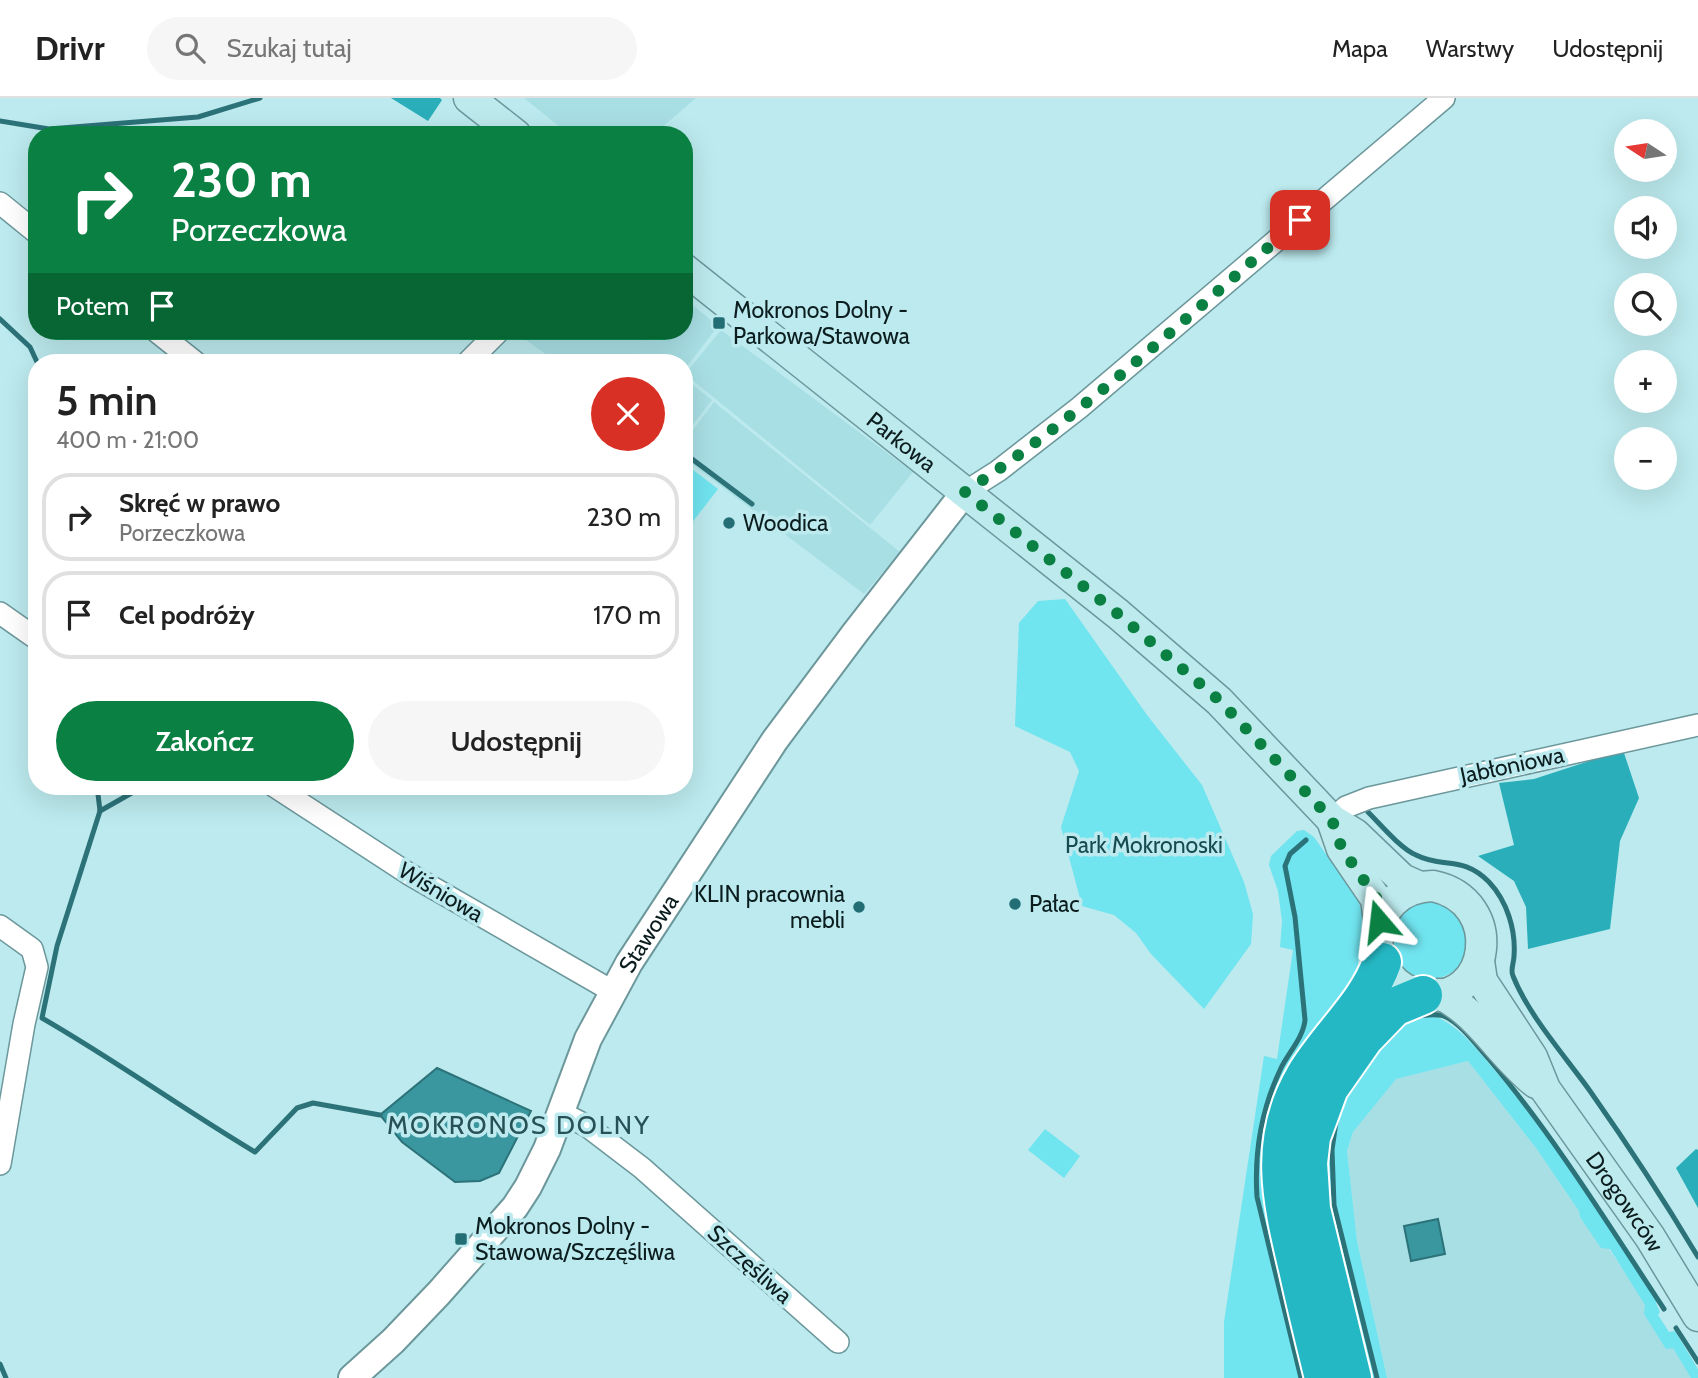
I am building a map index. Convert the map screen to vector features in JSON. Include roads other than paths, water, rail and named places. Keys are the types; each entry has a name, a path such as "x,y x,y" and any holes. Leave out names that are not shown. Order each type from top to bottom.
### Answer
{"highway":[{"path":"1324,1378 1281,1192 1281,1148 1293,1101 1304,1078 1331,1037 1372,986 1382,961"},
{"path":"1352,1378 1311,1209 1308,1163 1311,1137 1329,1088 1364,1038 1394,1007 1431,995"}],"main road":[{"path":"469,98 505,126"},
{"name":"Parkowa","path":"693,276 1118,614 1220,701 1332,820 1355,834 1402,879 1420,887"},
{"name":"Parkowa","path":"1332,820 1342,849 1377,899 1379,921"},
{"path":"1420,887 1446,889 1463,899 1476,915 1481,935 1481,953 1472,975 1458,988 1431,995 1404,989 1390,978 1377,945 1379,921 1392,900 1406,891 1420,887"},
{"name":"Drogowców","path":"1479,961 1482,981 1532,1057 1545,1089 1650,1237 1698,1316"},
{"name":"Drogowców","path":"1431,995 1456,1002 1519,1069 1545,1089"}],"street":[{"path":"965,492 998,471 1079,408 1444,98"},
{"path":"0,203 28,226"},
{"path":"167,340 185,354"},
{"path":"476,354 490,340"},
{"name":"Stawowa","path":"352,1378 393,1341 447,1285 515,1208 540,1165 588,1039 612,991 689,868 775,740 855,632 965,492"},
{"path":"0,614 28,633"},
{"name":"Jabłoniowa","path":"1332,820 1346,807 1369,798 1698,725"},
{"name":"Wiśniowa","path":"288,795 408,874 612,991"},
{"path":"0,926 32,949 37,967 24,1024 0,1164"},
{"name":"Szczęśliwa","path":"560,1112 587,1126 631,1160 838,1342"}],"waterway":[{"path":"86,126 198,117 260,98"},
{"path":"0,121 31,126"},
{"path":"0,319 30,347 33,354"},
{"path":"693,460 752,504"},
{"path":"98,795 100,811 57,946 42,1018 255,1152 297,1108 313,1103 380,1115"},
{"path":"100,811 128,795"},
{"path":"1368,812 1410,852 1426,859 1470,868 1489,882 1501,898 1512,926 1512,974 1520,991 1538,1021 1632,1152 1698,1257"},
{"path":"1301,1378 1257,1197 1256,1180 1260,1131 1268,1100 1281,1068 1302,1033 1305,1020 1295,917 1285,866 1290,854 1306,840"},
{"path":"1419,1016 1440,1015 1452,1020 1488,1058 1558,1149 1664,1309"},
{"path":"1336,1122 1332,1150 1334,1205 1377,1378"},
{"path":"1676,1328 1698,1362"},
{"path":"0,1364 6,1378"}],"place":[{"name":"Mokronos Dolny - Parkowa/Stawowa","path":"719,323"},
{"name":"Woodica","path":"729,523"},
{"name":"Pałac","path":"1015,904"},
{"name":"KLIN pracownia mebli","path":"859,907"},
{"name":"Mokronos Dolny - Stawowa/Szczęśliwa","path":"461,1239"}],"district":[{"name":"MOKRONOS DOLNY","path":"519,1125"}],"park label":[{"name":"Park Mokronoski","path":"1144,845"}]}
